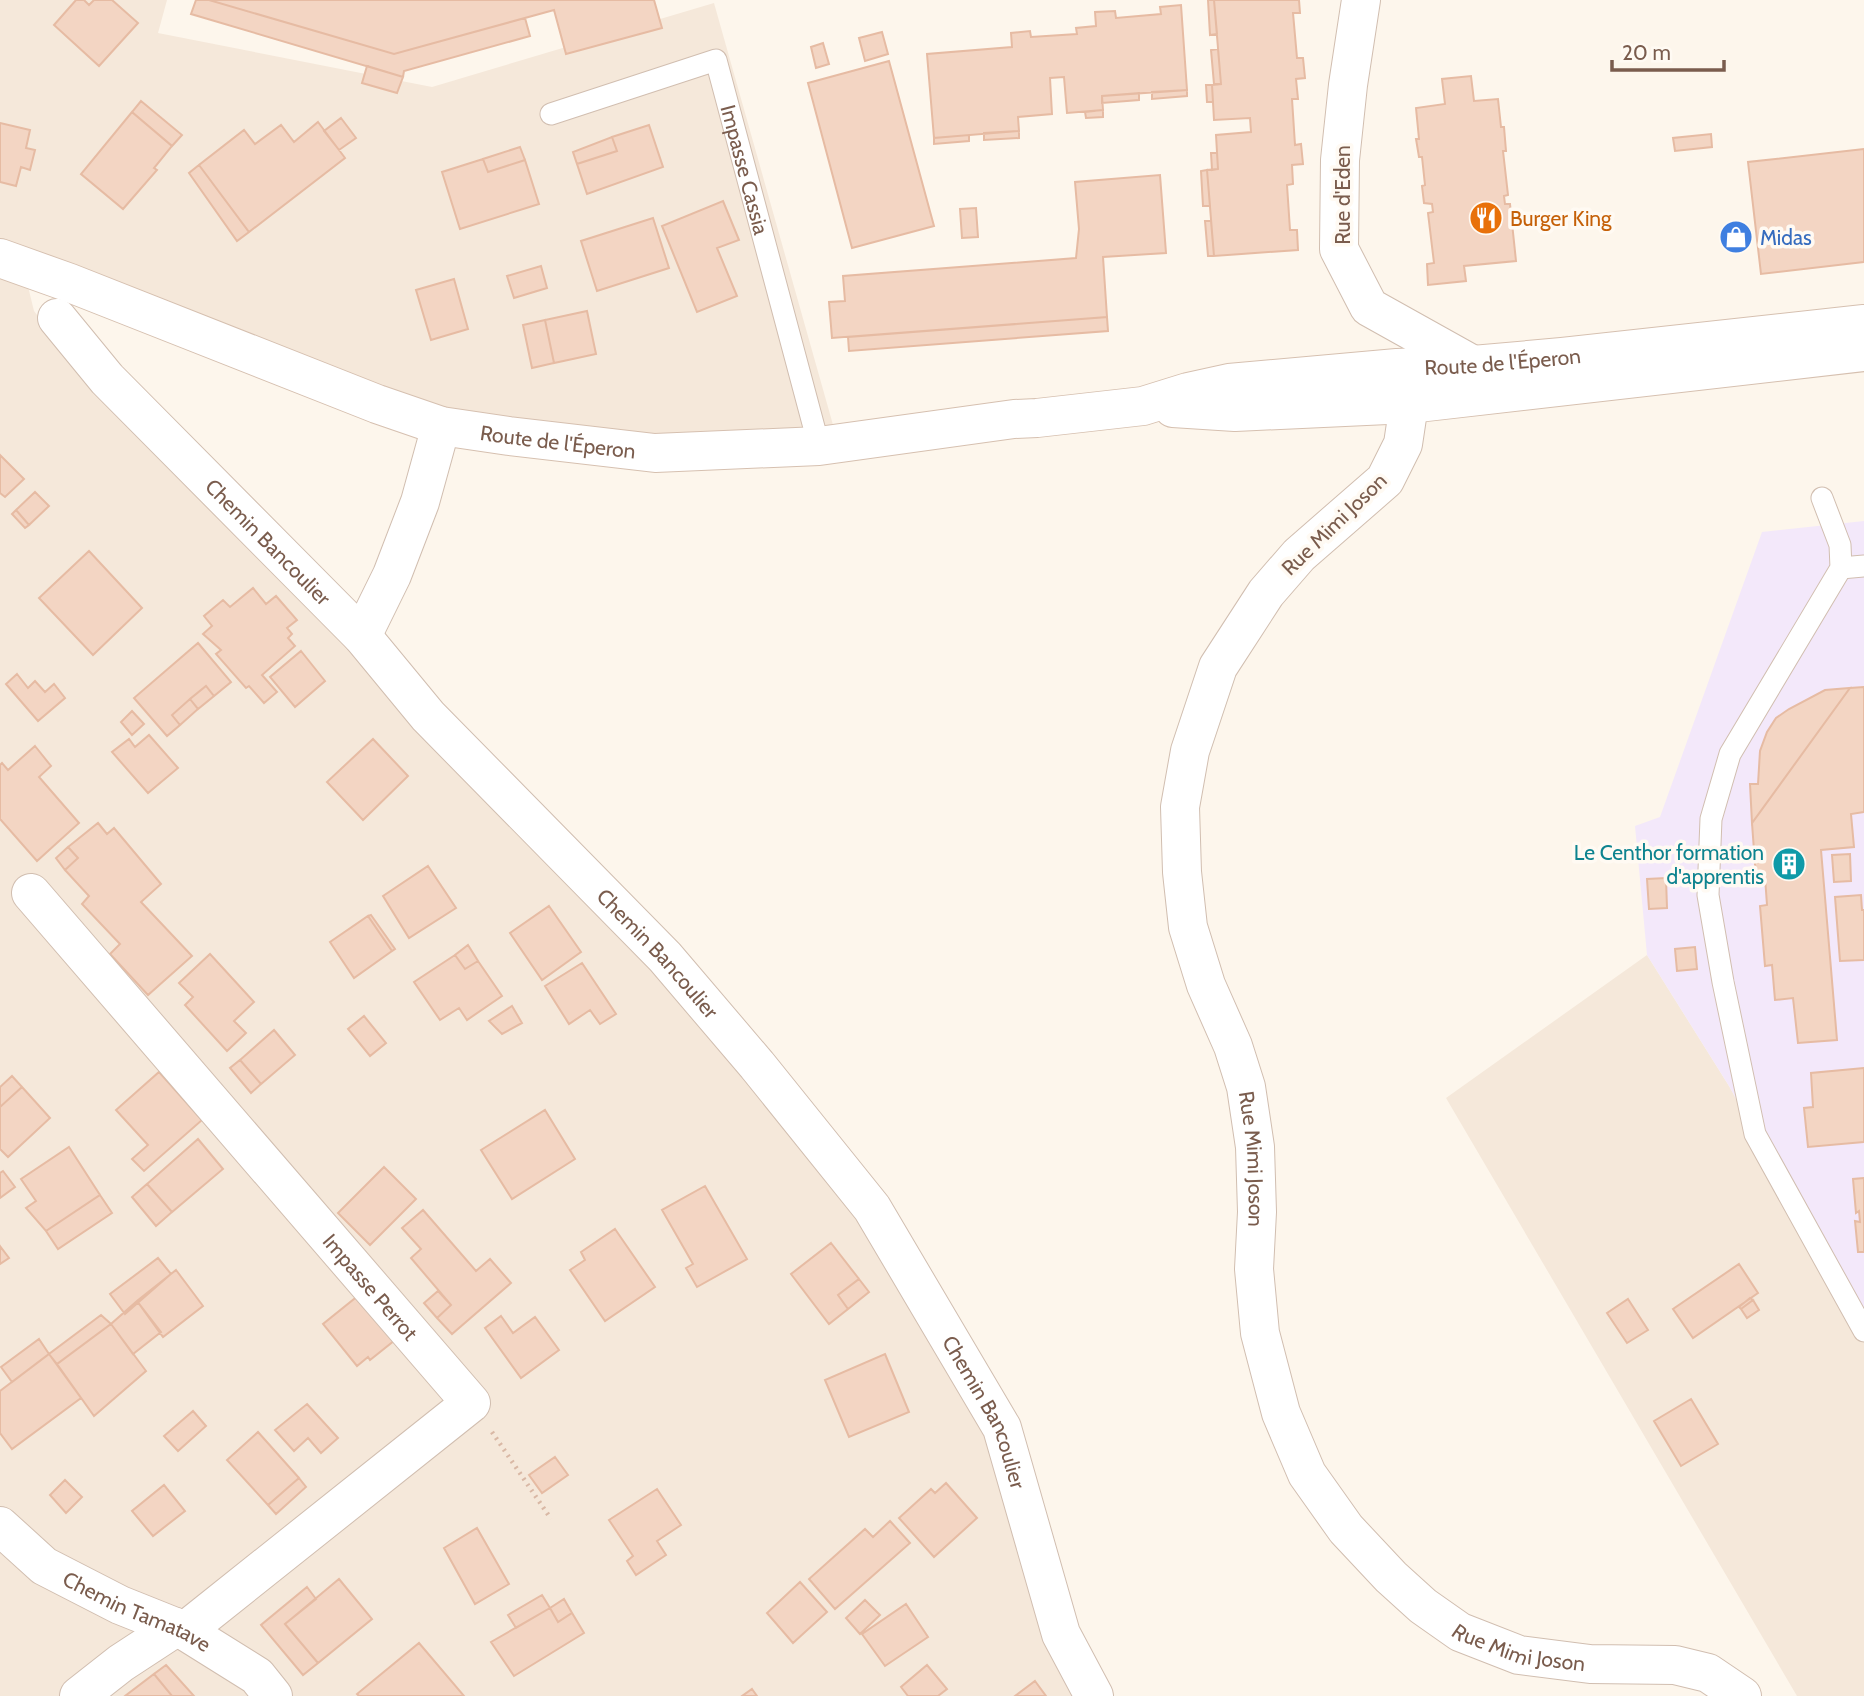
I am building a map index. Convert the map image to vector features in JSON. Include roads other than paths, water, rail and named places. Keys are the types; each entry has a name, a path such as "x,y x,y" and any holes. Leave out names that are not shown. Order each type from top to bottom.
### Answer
{"street":[{"name":"Rue d'Eden","path":"1361,0 1340,160 1339,249 1369,307 1473,365"},
{"name":"Route de l'Éperon","path":"0,258 377,404 441,426 655,453 819,446 1014,419 1143,406 1235,412 1409,404 1864,352"},
{"name":"Chemin Bancoulier","path":"58,318 107,379 362,636 428,716 665,957 757,1065 872,1208 1002,1428 1061,1634 1094,1696"},
{"name":"Route de l'Éperon","path":"1143,406 1229,383 1562,357 1864,324"},
{"path":"1409,404 1422,387 1528,374 1562,357"},
{"name":"Rue Mimi Joson","path":"1409,404 1402,444 1385,480 1299,555 1266,593 1218,667 1190,751 1180,807 1182,872 1188,927 1206,985 1233,1046 1246,1087 1255,1147 1257,1212 1254,1269 1260,1333 1281,1413 1307,1474 1346,1529 1391,1577 1423,1606 1460,1632 1519,1654 1590,1664 1675,1665 1708,1674 1742,1696"},
{"path":"362,636 393,575 421,502 441,426"},
{"name":"Impasse Perrot","path":"31,892 471,1403 181,1629"},
{"name":"Chemin Tamatave","path":"0,1526 44,1566 120,1605 181,1629 257,1676 273,1696"},
{"path":"79,1696 121,1663 181,1629"}],"lane":[{"name":"Impasse Cassia","path":"551,114 716,60 819,446"},
{"path":"1822,498 1840,545 1841,568 1730,754 1711,819 1708,895 1755,1134 1864,1331"},
{"path":"1841,568 1864,566"}],"place":[{"name":"Burger King","path":"1486,218"},
{"name":"Midas","path":"1736,237"},
{"name":"Le Centhor formation d'apprentis","path":"1789,864"}]}
